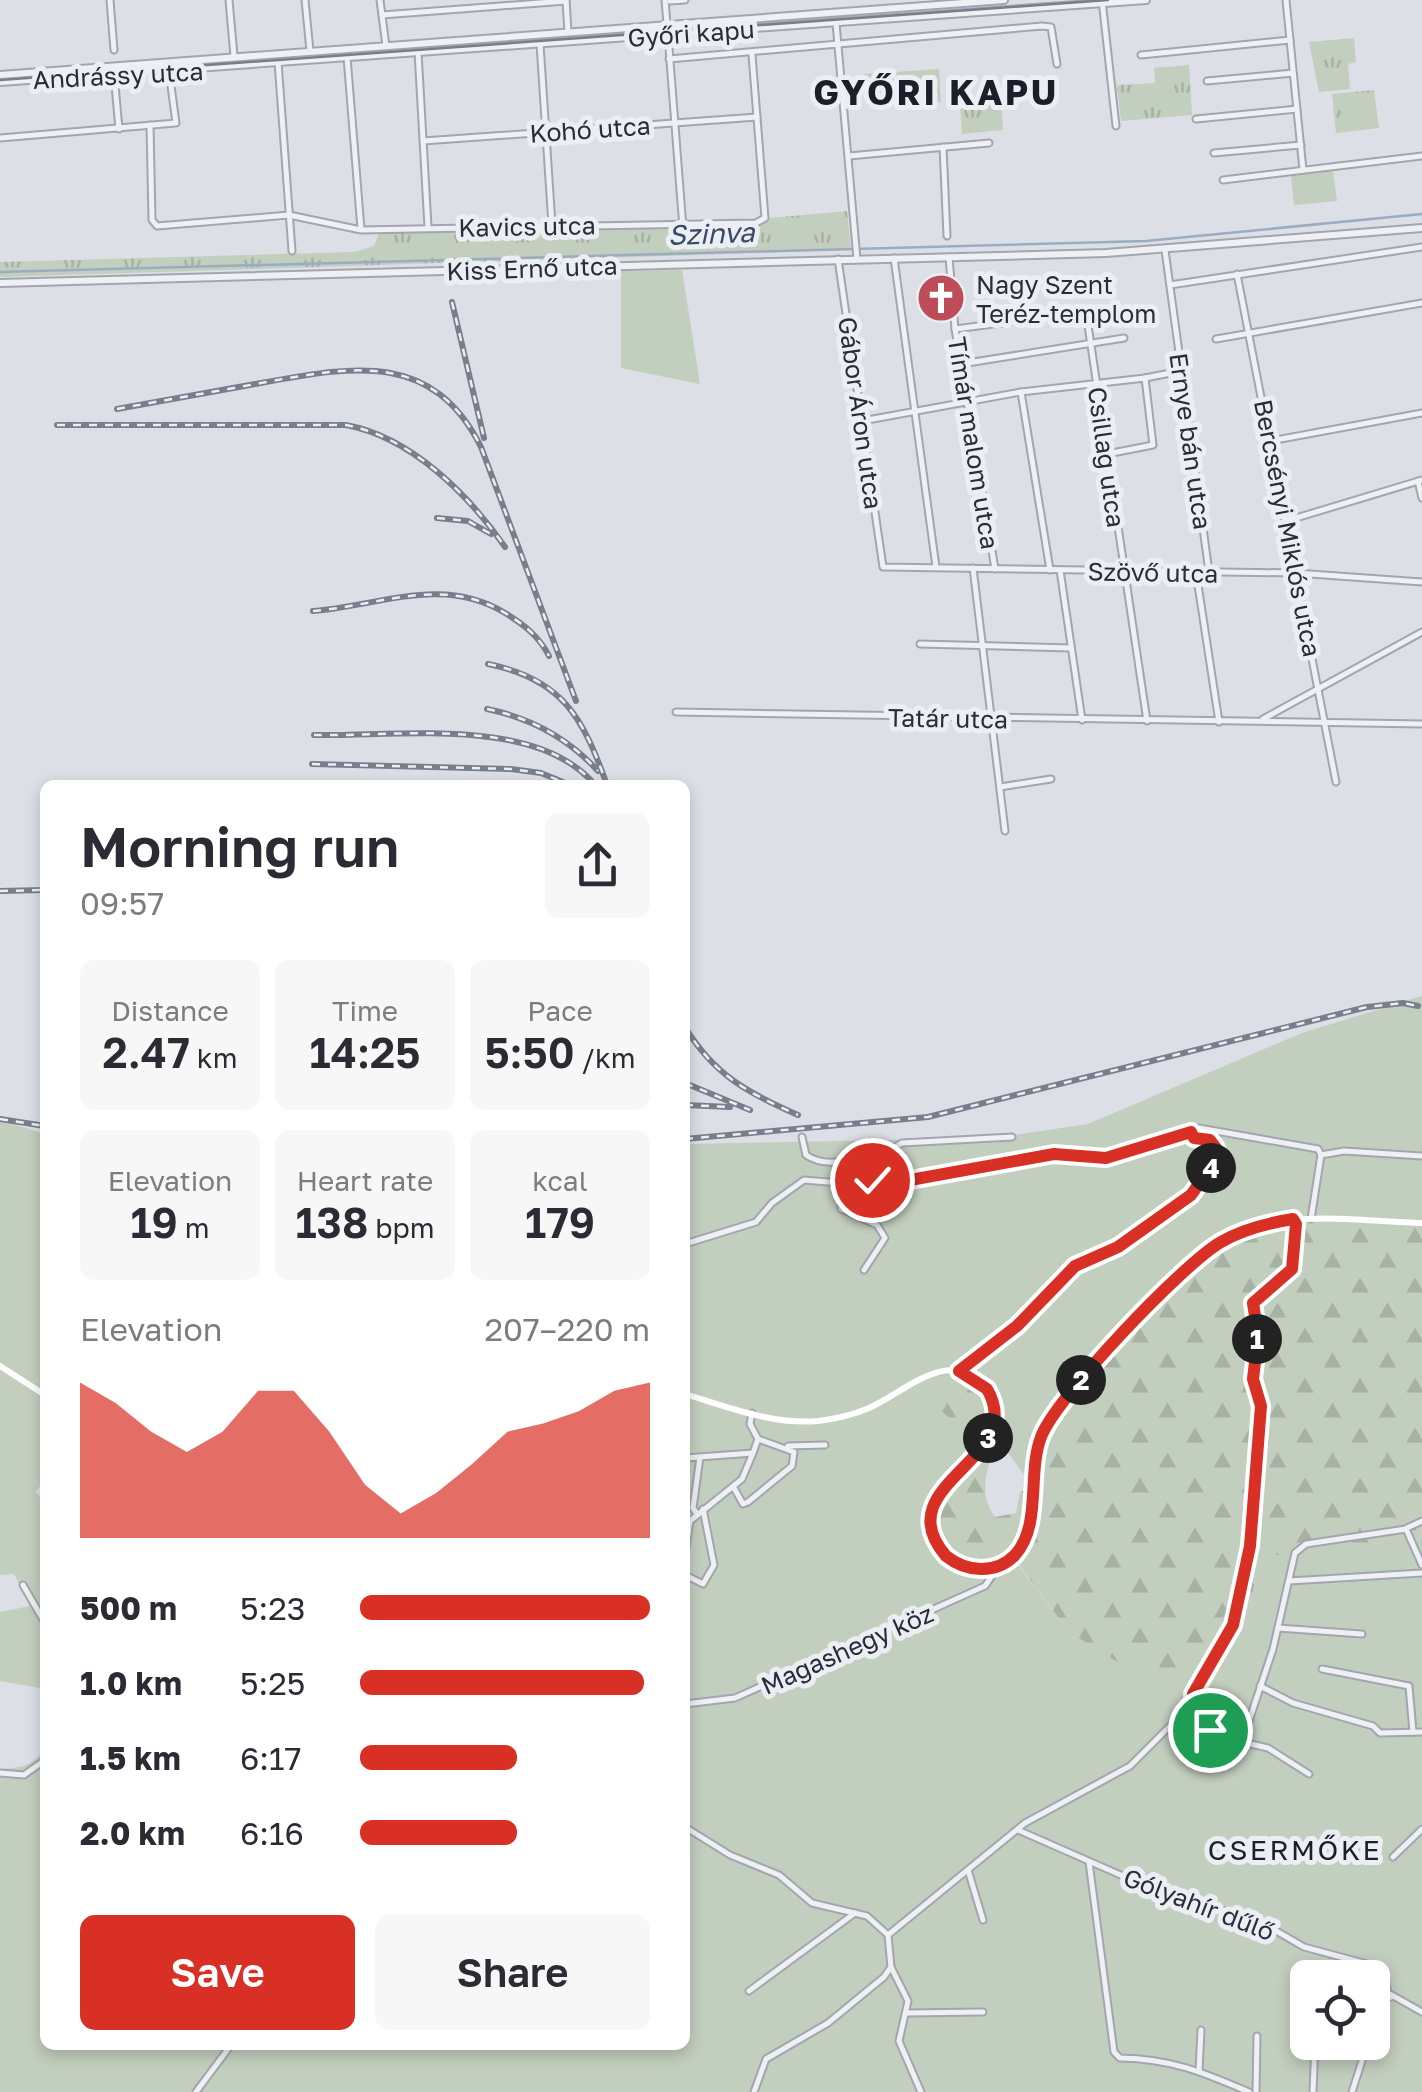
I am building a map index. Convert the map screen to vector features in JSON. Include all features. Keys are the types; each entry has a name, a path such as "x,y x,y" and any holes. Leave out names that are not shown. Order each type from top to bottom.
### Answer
{"main road":[{"path":"690,1395 780,1420 830,1419 871,1407 932,1373 959,1371 987,1389 994,1420 983,1448 935,1499 930,1524 940,1549 950,1560 964,1567 990,1568 1014,1556 1027,1535 1038,1443 1068,1393 1208,1250 1242,1231 1293,1219 1422,1224"},
{"path":"0,1366 40,1392"}],"street":[{"path":"110,0 114,50"},
{"path":"229,0 234,56"},
{"path":"305,0 310,51"},
{"path":"380,0 386,51"},
{"name":"Győri kapu","path":"668,1 685,0"},
{"name":"Győri kapu","path":"234,56 310,51 418,52 668,35 927,3 1004,0"},
{"name":"Győri kapu","path":"237,68 667,24 1146,0"},
{"path":"1286,0 1303,170"},
{"path":"382,15 566,1 568,33"},
{"path":"668,1 684,242"},
{"path":"1102,2 1116,126"},
{"path":"835,13 857,255"},
{"name":"Győri kapu","path":"669,59 752,55 1050,26 1057,64"},
{"path":"1141,55 1290,40"},
{"path":"540,44 552,226"},
{"path":"418,52 428,227"},
{"path":"752,55 757,118"},
{"name":"Andrássy utca","path":"0,74 234,56"},
{"path":"348,57 361,230"},
{"path":"278,62 292,251"},
{"name":"Andrássy utca","path":"0,82 237,68"},
{"path":"0,138 176,123 169,71"},
{"path":"1207,81 1294,73"},
{"path":"114,74 119,128"},
{"path":"1196,119 1297,109"},
{"name":"Kohó utca","path":"424,142 757,118"},
{"name":"Kavics utca","path":"150,125 154,224 289,215 361,230 756,223 765,218 757,118"},
{"path":"849,156 990,142"},
{"path":"1214,153 1301,144"},
{"path":"943,147 946,236"},
{"path":"1223,180 1422,156"},
{"name":"Kiss Ernő utca","path":"0,283 838,259 857,255 894,258 1165,250 1422,228"},
{"path":"1170,284 1422,247"},
{"name":"Ernye bán utca","path":"1165,250 1209,572"},
{"name":"Tímár malom utca","path":"948,257 955,329 995,569"},
{"path":"894,258 936,568"},
{"name":"Gábor Áron utca","path":"838,259 883,567"},
{"name":"Bercsényi Miklós utca","path":"1237,274 1336,782"},
{"path":"1216,339 1422,303"},
{"name":"Csillag utca","path":"955,329 1086,312 1147,721"},
{"path":"961,364 1124,338"},
{"path":"862,421 967,400 1181,371"},
{"path":"1107,454 1153,445 1145,378"},
{"path":"1021,392 1050,570"},
{"path":"1270,441 1422,413"},
{"path":"1286,521 1420,481 1422,498"},
{"name":"Szövő utca","path":"883,567 1296,574 1422,582"},
{"path":"972,568 1005,831"},
{"path":"1060,570 1082,720"},
{"path":"1196,572 1220,722"},
{"path":"1258,722 1422,632"},
{"path":"920,644 1071,648"},
{"name":"Tatár utca","path":"676,712 1422,724"},
{"path":"998,787 1051,779"},
{"path":"690,1242 756,1222 795,1183 804,1180 877,1186 1054,1154 1106,1158 1191,1132 1222,1129 1318,1149 1321,1155 1311,1219"},
{"path":"959,1371 1017,1326 1075,1266 1118,1247 1191,1195 1214,1163 1216,1148 1210,1140 1194,1138 1191,1132"},
{"path":"802,1137 806,1154 824,1162 894,1156 902,1160 904,1170 875,1178 873,1184 877,1186"},
{"path":"894,1156 892,1149 902,1142 1012,1137"},
{"path":"1321,1155 1344,1151 1422,1156"},
{"path":"859,1186 840,1199 841,1209 877,1225 885,1238 864,1270"},
{"path":"1293,1219 1297,1236 1292,1269 1253,1303 1258,1336 1253,1379 1261,1406 1250,1546 1233,1625 1193,1694 1192,1705 1195,1717 1210,1730 1268,1748 1309,1774"},
{"path":"690,1521 734,1488 749,1470 758,1439 750,1424 752,1414"},
{"path":"758,1439 787,1446 824,1445"},
{"path":"734,1488 744,1504 748,1502 792,1466 794,1452 787,1446"},
{"path":"690,1458 753,1453"},
{"path":"690,1577 703,1584 714,1564 700,1512 693,1508 700,1457"},
{"path":"1242,1742 1278,1628 1295,1553 1306,1544 1406,1529 1422,1521"},
{"path":"1406,1529 1422,1565"},
{"name":"Magashegy köz","path":"690,1703 735,1698 940,1608 985,1586 990,1582 990,1568"},
{"path":"1289,1581 1422,1573"},
{"path":"23,1585 40,1614"},
{"path":"1278,1628 1362,1634"},
{"path":"1322,1670 1409,1686 1412,1732"},
{"path":"1260,1686 1293,1703 1373,1726 1380,1733 1422,1732"},
{"path":"888,1935 1018,1830 1130,1766 1192,1705"},
{"path":"0,1773 24,1775 40,1764"},
{"path":"1392,1857 1422,1829"},
{"path":"690,1830 730,1855 778,1875 812,1904 880,1922 888,1935 891,1968 908,2001 898,2041 921,2092"},
{"name":"Gólyahír dűlő","path":"1018,1830 1180,1900 1258,1920 1304,1947 1367,1964 1393,1996 1422,2012"},
{"path":"1088,1862 1114,2052 1120,2058 1156,2057 1253,2092 1256,2036"},
{"path":"968,1870 982,1920"},
{"path":"748,1991 855,1913"},
{"path":"754,2092 766,2059 828,2024 891,1968"},
{"path":"906,2012 984,2012"},
{"path":"1199,2071 1201,2030"},
{"path":"196,2092 227,2050"},
{"path":"1313,2092 1314,2060"},
{"path":"1352,2092 1362,2060"}],"green space":[{"path":"1354,38 1356,62 1348,64 1350,89 1319,92 1309,42"},
{"path":"1189,65 1192,115 1121,121 1117,85 1155,83 1154,68"},
{"path":"939,69 941,102 867,106 864,74"},
{"path":"1374,90 1379,128 1336,133 1332,94"},
{"path":"1001,103 1003,130 962,134 960,105"},
{"path":"1333,171 1337,201 1294,205 1291,175"},
{"path":"847,211 851,250 0,277 0,262 354,252 374,246 380,231 684,226"},
{"path":"682,270 700,384 621,368 621,271"},
{"path":"1422,996 1422,1223 1033,1463 1025,1476 998,1439 1005,1419 950,1375 924,1398 981,1441 960,1461 1018,1565 1069,1632 1250,1608 1259,1556 1370,1546 1422,1528 1422,2092 0,2092 0,1769 26,1765 40,1754 40,2050 690,2050 690,1144 995,1138 1088,1124 1302,1033"},
{"path":"0,1120 40,1132 40,1486 35,1492 40,1496 40,1688 0,1681 0,1612 30,1606 14,1574 0,1575"},
{"path":"1293,1219 1422,1223 1422,1528 1370,1546 1259,1557 1250,1608 1189,1706 1069,1632 1019,1565 997,1572 978,1572 938,1558 930,1520 935,1493 980,1441 924,1398 950,1375 975,1371 1001,1391 1004,1420 987,1470 985,1493 995,1517 1016,1513 1020,1492 1031,1487 1039,1443 1058,1406 1199,1258 1242,1231"}],"waterway":[{"name":"Szinva","path":"0,272 1146,241 1422,214"}],"tram line":[{"path":"0,80 1108,0"}],"railway":[{"path":"452,302 484,438"},
{"path":"117,409 294,377 357,370 413,379 438,393 461,415 481,447 576,701"},
{"path":"57,425 346,425 393,442 436,471 474,507 505,547"},
{"path":"437,518 468,521 491,534"},
{"path":"313,611 410,596 458,596 512,617 549,656"},
{"path":"488,664 535,680 567,705 589,740 605,780"},
{"path":"487,709 548,731 598,771"},
{"path":"314,735 424,733 502,739 538,748 570,763 589,780"},
{"path":"312,764 511,769 558,780"},
{"path":"0,891 40,890"},
{"path":"690,1139 928,1117 1367,1007 1403,1003 1418,1006"},
{"path":"690,1035 734,1081 798,1115"},
{"path":"690,1085 750,1110"},
{"path":"690,1105 730,1107"},
{"path":"0,1119 40,1125"}],"place":[{"name":"Nagy Szent Teréz-templom","path":"941,298"}],"district":[{"name":"GYŐRI KAPU","path":"936,92"},
{"name":"CSERMŐKE","path":"1295,1849"}],"route":[{"path":"872,1180 877,1186 914,1182 1054,1154 1106,1158 1191,1132 1194,1138 1210,1140 1216,1148 1214,1163 1191,1195 1118,1247 1075,1266 1017,1326 959,1371 974,1377 987,1389 992,1397 994,1420 983,1448 935,1499 930,1524 946,1556 974,1569 1002,1564 1022,1545 1028,1529 1038,1443 1052,1413 1068,1393 1208,1250 1242,1231 1293,1219 1297,1236 1292,1269 1253,1303 1258,1336 1253,1379 1261,1406 1258,1478 1250,1546 1233,1625 1193,1694 1195,1717 1210,1730"}]}
